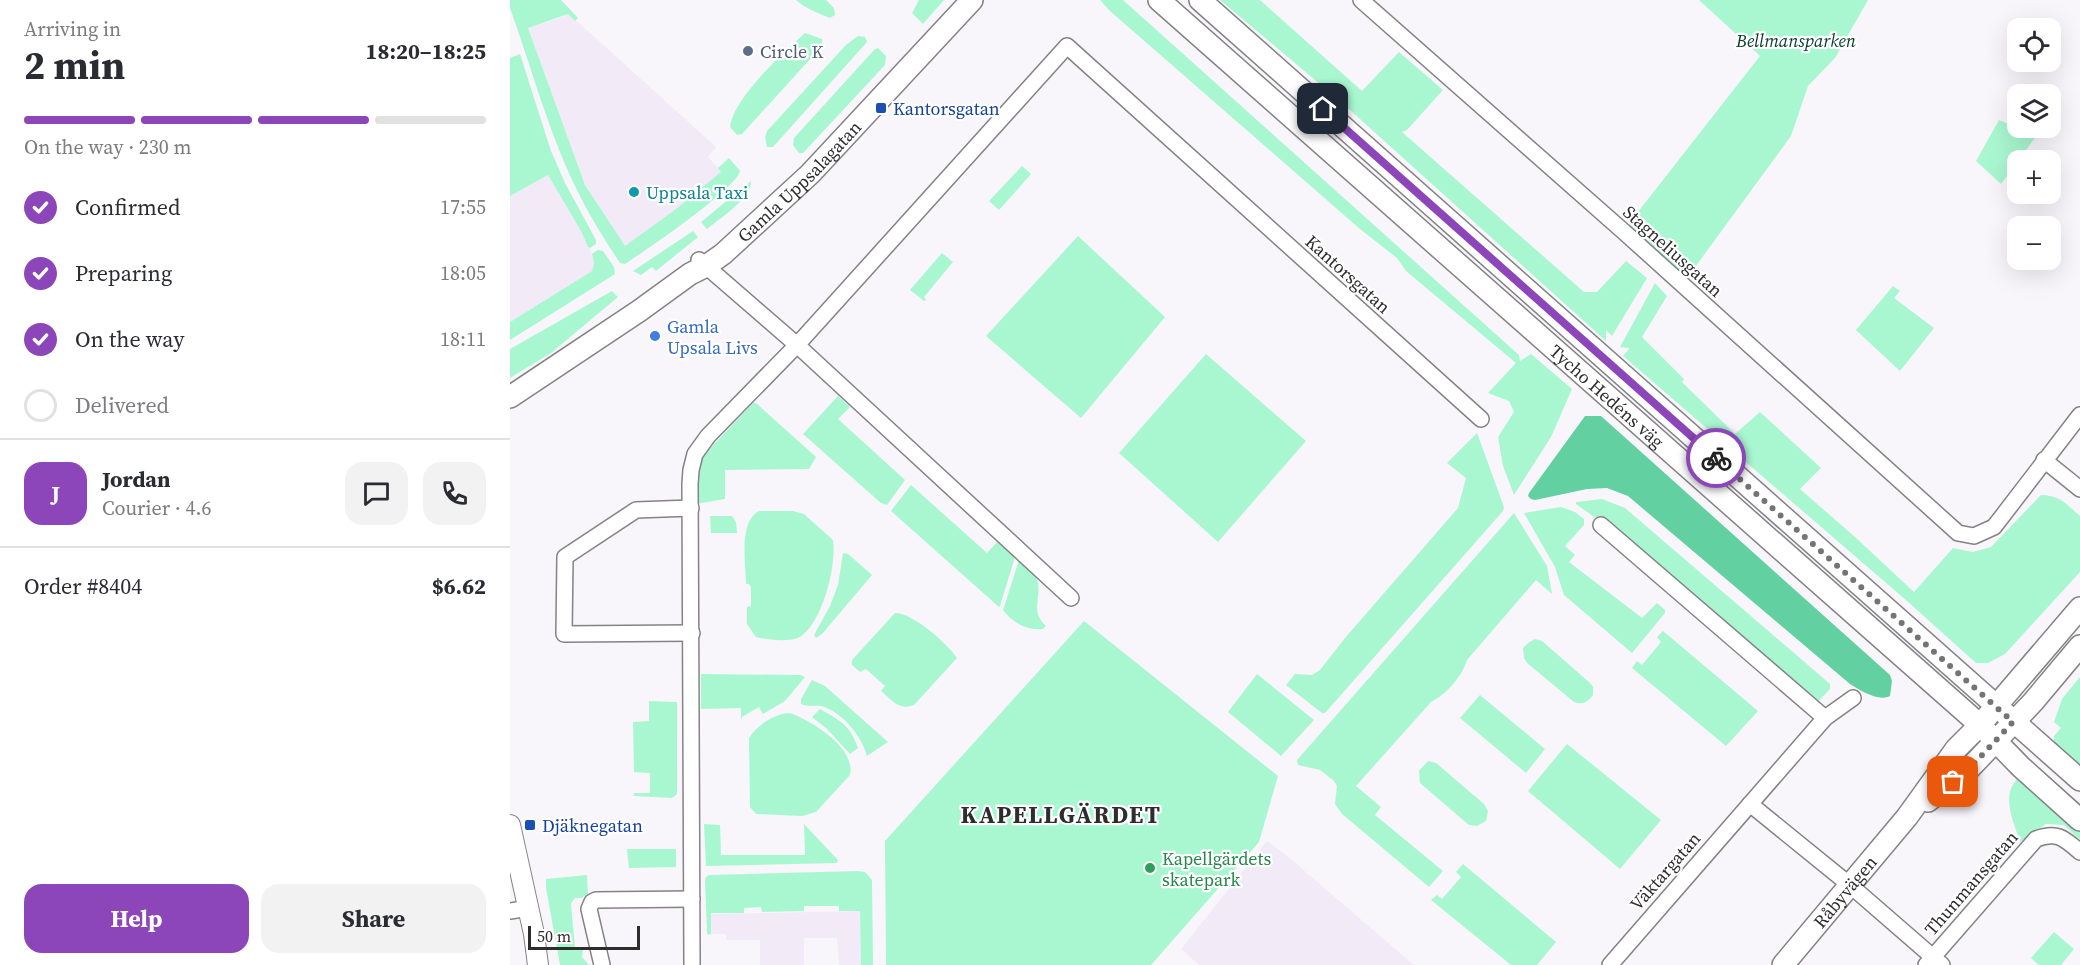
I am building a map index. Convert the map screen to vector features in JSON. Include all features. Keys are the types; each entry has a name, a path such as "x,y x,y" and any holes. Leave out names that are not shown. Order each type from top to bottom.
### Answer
{"main road":[{"name":"Gamla Uppsalagatan","path":"699,267 713,244 801,164 903,56 952,0"},
{"name":"Gamla Uppsalagatan","path":"510,397 639,311 699,267 723,254 810,174 972,0"},
{"name":"Tycho Hedéns väg","path":"1159,0 1980,724 2021,767 2080,820"},
{"name":"Tycho Hedéns väg","path":"1200,0 2080,780"},
{"name":"Råbyvägen","path":"1783,965 1907,817 1956,749 2080,608"},
{"name":"Råbyvägen","path":"1907,817 1968,770 2033,702 2080,646"}],"street":[{"name":"Stagneliusgatan","path":"1361,0 1608,218 1958,533 1974,536 1994,527 2044,460"},
{"name":"Kantorsgatan","path":"797,345 1067,46 1481,419"},
{"path":"699,267 797,345 1071,598"},
{"path":"692,965 691,470 695,454 717,426 797,345"},
{"path":"2080,415 2044,460 2080,489"},
{"path":"691,508 636,510 565,557 564,634 692,633"},
{"path":"1601,525 1825,718"},
{"name":"Väktargatan","path":"1610,965 1825,718 1853,698"},
{"path":"1750,804 1851,886 1934,962"},
{"path":"510,825 519,910 538,965"},
{"name":"Thunmansgatan","path":"1934,962 2036,839 2048,834 2063,837 2080,852"},
{"path":"602,965 589,909 592,902 596,900 692,899"}],"shaded area":[{"path":"568,13 716,147 708,157 722,172 625,247 585,185 528,28"},
{"path":"548,175 590,248 594,263 592,271 510,322 510,196"},
{"path":"1267,841 1414,965 1199,965 1181,949"},
{"path":"860,911 861,965 839,965 837,938 804,938 804,965 760,965 760,940 726,940 726,934 711,934 710,914"}],"green space":[{"path":"510,0 561,0 578,18 575,21 568,14 528,28 585,185 625,246 676,209 721,172 718,168 729,158 740,171 735,180 669,234 625,264 620,263 583,201 558,147 510,8"},
{"path":"796,0 826,0 834,8 835,15 830,18"},
{"path":"919,0 944,0 923,24 912,13"},
{"path":"1100,0 1123,0 1519,355 1520,361 1531,354 1572,389 1551,437 1514,495 1503,466 1498,437 1514,412 1509,401 1488,393 1516,363 1406,271 1397,258 1360,229"},
{"path":"1220,0 1260,0 1362,91 1399,52 1443,90 1407,130 1402,132 1584,292 1597,292 1626,261 1647,278 1612,336 1606,330 1606,341 1340,101"},
{"name":"Bellmansparken","path":"1699,0 1868,0 1835,58 1808,86 1791,136 1682,285 1623,231 1760,56"},
{"path":"805,33 822,39 822,46 742,134 737,135 730,127 740,102 761,76"},
{"path":"858,36 865,37 867,42 773,147 767,147 765,137 767,131 846,45"},
{"path":"878,48 886,56 885,65 803,153 799,153 793,145 794,138"},
{"path":"520,54 551,151 565,183 596,240 596,244 590,248 548,175 510,196 510,58"},
{"path":"1999,120 2007,123 2007,138 2035,138 2026,150 2007,150 2007,176 2001,184 1976,161"},
{"path":"1022,166 1031,174 999,210 989,201"},
{"path":"751,181 747,194 741,201 707,229 701,222"},
{"path":"693,231 698,237 656,271 652,267 641,275 633,271"},
{"path":"1078,236 1165,317 1081,418 986,336"},
{"path":"598,250 603,251 614,267 615,274 510,340 510,322 592,271 594,263 592,254"},
{"path":"942,253 953,262 924,297 926,300 924,301 910,290"},
{"path":"1655,283 1667,296 1642,337 1684,379 1682,382 1735,434 1760,412 1821,468 1800,489 1914,592 1953,548 1973,552 1991,547 2041,495 2058,499 2080,516 2080,572 2005,654 1988,663 1976,663 1623,356 1630,348 1620,347"},
{"path":"1893,286 1900,291 1894,298 1934,328 1900,371 1856,330"},
{"path":"612,291 618,297 551,353 510,378 510,349"},
{"path":"1206,354 1306,441 1218,542 1119,453"},
{"path":"838,396 850,407 838,419 905,480 887,505 881,503 803,434"},
{"path":"753,403 756,403 816,457 809,469 725,470 725,499 696,504 696,468 700,459"},
{"path":"1585,416 1601,416 1890,675 1892,681 1890,696 1880,698 1850,684 1628,496 1607,488 1587,489 1531,499 1528,496 1529,493"},
{"path":"1477,433 1504,507 1503,511 1325,713 1322,713 1286,685 1295,674 1312,675 1320,670 1458,508 1466,478 1447,463"},
{"path":"911,485 987,553 998,541 1015,557 999,607 891,511"},
{"path":"1602,499 1625,508 1830,684 1830,689 1817,703 1604,524 1576,504 1576,502"},
{"path":"1561,507 1575,512 1584,519 1584,525 1565,546 1575,555 1569,562 1642,618 1657,603 1665,610 1665,613 1632,653 1564,595 1555,567 1524,513"},
{"path":"759,511 793,511 804,514 833,540 833,564 821,608 807,631 798,638 777,640 756,637 747,624 747,607 751,606 751,587 746,584 746,534 748,524"},
{"path":"1514,513 1547,566 1552,594 1536,580 1467,660 1453,684 1431,702 1356,786 1381,807 1375,815 1443,871 1429,887 1342,814 1335,804 1337,786 1334,781 1320,770 1298,765 1297,760"},
{"path":"710,516 732,516 736,522 737,533 711,533"},
{"path":"843,553 848,554 872,575 822,634 816,638 814,635 830,606 838,585"},
{"path":"1019,560 1037,580 1039,589 1037,610 1046,626 1043,629 1031,629 1021,625 1003,610"},
{"path":"895,613 920,623 946,645 957,658 914,705 904,707 892,701 881,691 885,686 866,669 860,672 852,665 852,660"},
{"path":"1084,621 1278,776 1259,842 1151,965 886,965 885,841"},
{"path":"1663,631 1758,711 1726,746 1632,668 1637,661 1642,665 1661,642 1657,637"},
{"path":"1535,639 1542,641 1590,683 1593,687 1593,695 1589,699 1583,703 1574,702 1527,663 1523,648"},
{"path":"701,674 801,675 805,677 785,701 763,714 759,707 742,717 741,721 741,708 701,709"},
{"path":"1257,674 1314,720 1281,756 1228,712"},
{"path":"2080,677 2080,766 2054,742 2054,736 2061,728 2054,722 2062,699"},
{"path":"812,680 825,686 888,742 867,756 856,734 838,715 821,706 801,704 801,699"},
{"path":"1480,695 1545,749 1526,773 1460,718"},
{"path":"649,701 677,702 677,794 672,798 634,796 634,793 650,793 650,773 634,772 633,722 649,721"},
{"path":"820,709 844,724 852,734 858,748 850,754 827,729 812,717"},
{"path":"790,713 810,722 839,746 850,765 850,775 816,812 802,816 756,814 750,807 749,738 767,721 778,715"},
{"path":"1567,744 1661,820 1620,869 1528,791"},
{"path":"1428,761 1436,763 1484,804 1488,811 1486,821 1477,826 1469,825 1420,783 1419,771"},
{"path":"2019,777 2080,831 2080,840 2064,825 2046,824 2020,842 2009,800 2013,784"},
{"path":"704,824 720,825 721,855 805,855 804,824 838,860 837,863 706,866"},
{"path":"627,849 676,849 676,867 629,868"},
{"path":"1463,864 1556,942 1537,965 1511,965 1431,900 1437,895 1442,899 1461,877 1456,872"},
{"path":"865,872 872,880 873,965 861,965 860,911 839,911 839,906 804,906 804,911 762,912 761,907 744,908 744,913 711,913 711,934 707,933 705,880 709,875"},
{"path":"587,875 588,894 575,898 571,903 575,949 583,950 582,957 589,965 560,965 546,879"},
{"path":"2054,932 2074,949 2061,965 2039,965 2031,958"}],"way so far":[{"path":"1716,458 2013,722 1968,770 1953,782"}],"place":[{"name":"Circle K","path":"748,51"},
{"name":"Kantorsgatan","path":"881,108"},
{"name":"Uppsala Taxi","path":"634,192"},
{"name":"Gamla Upsala Livs","path":"655,336"},
{"name":"Djäknegatan","path":"530,825"},
{"name":"Kapellgärdets skatepark","path":"1150,868"}],"district":[{"name":"KAPELLGÄRDET","path":"1061,814"}],"route":[{"path":"1323,109 1716,458"}]}
